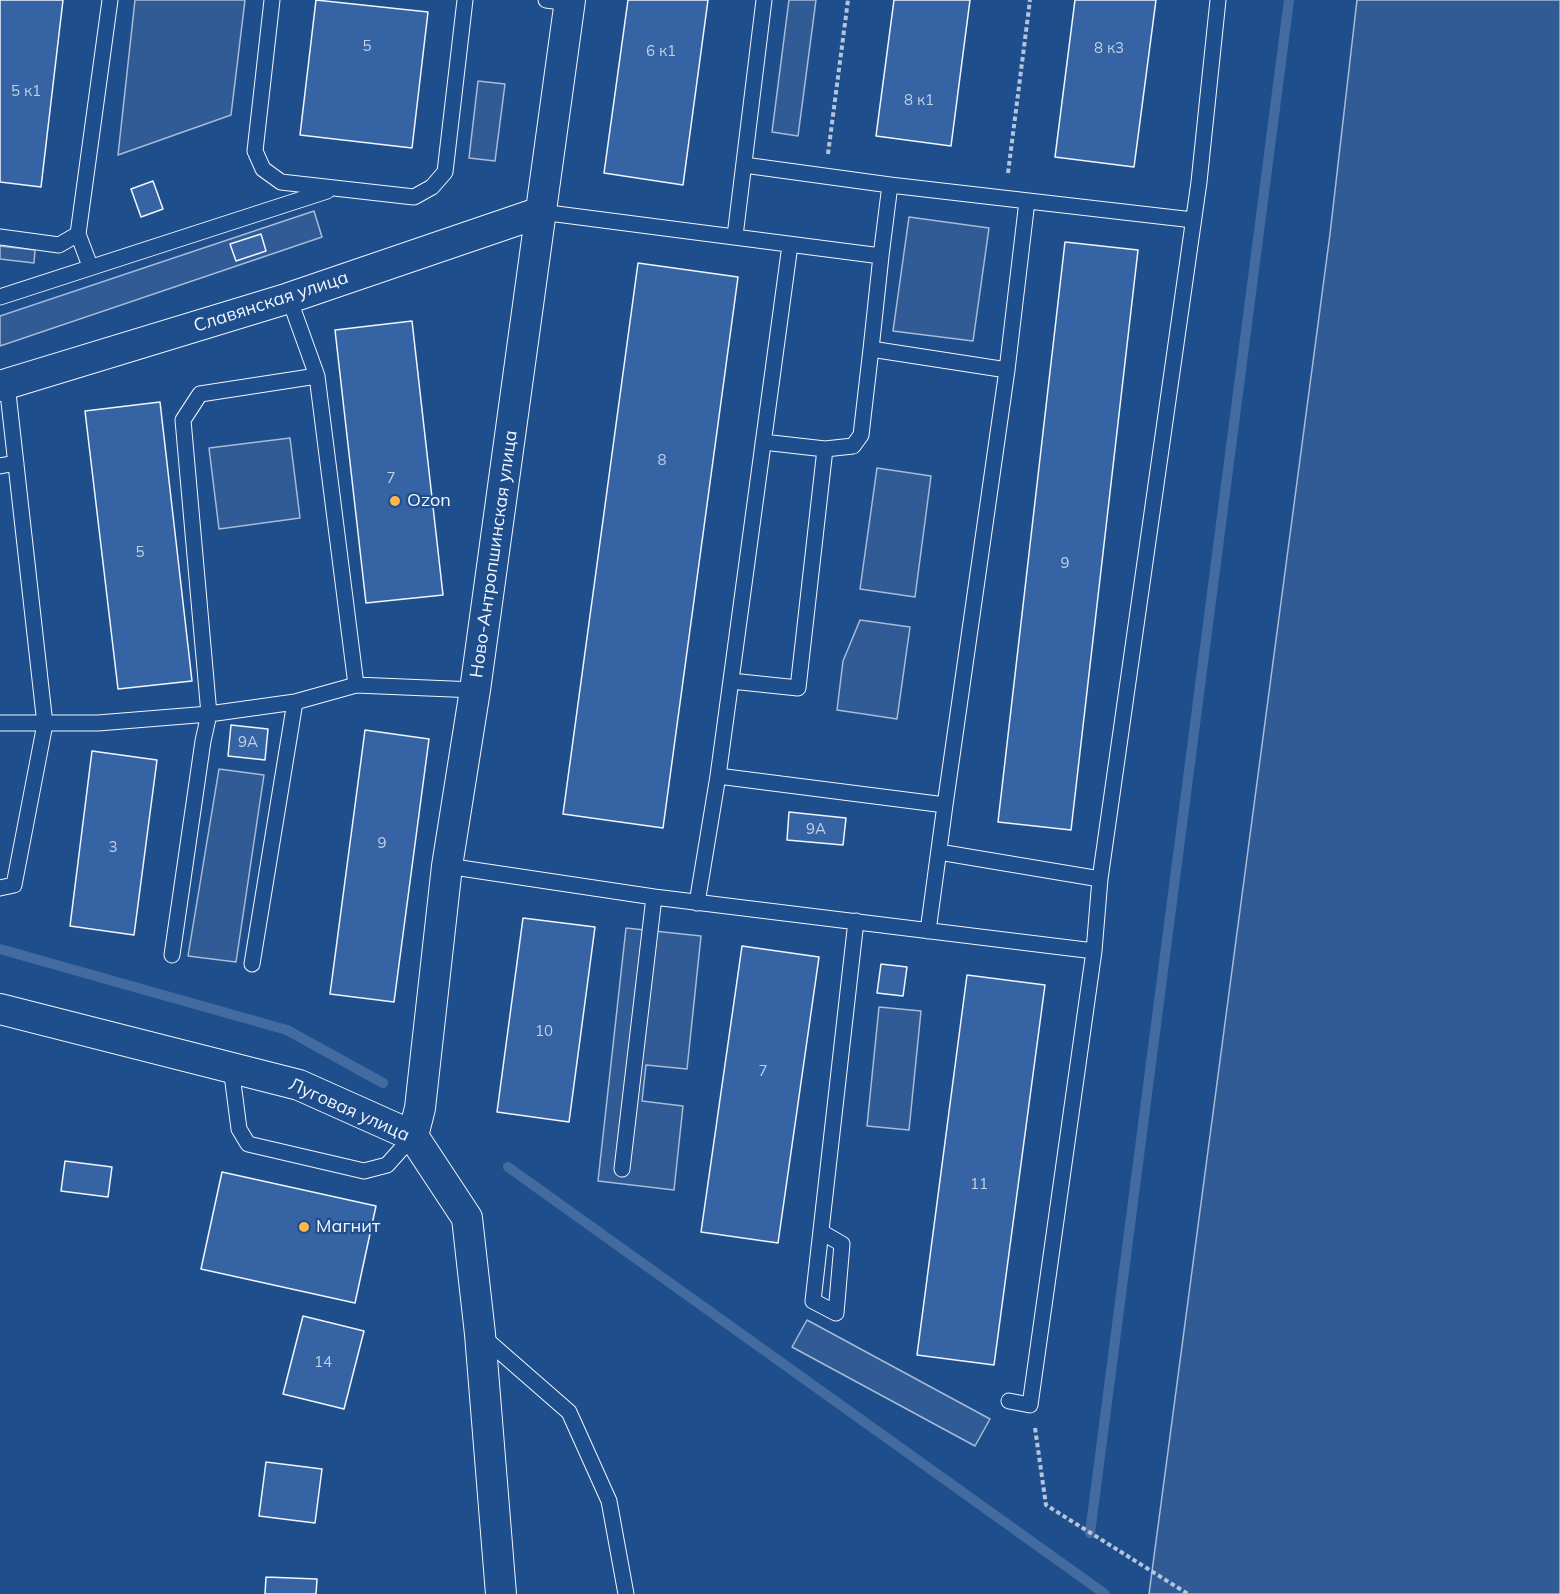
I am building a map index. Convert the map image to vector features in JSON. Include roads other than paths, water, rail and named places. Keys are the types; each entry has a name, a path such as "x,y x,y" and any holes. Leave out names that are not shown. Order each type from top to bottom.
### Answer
{"street":[{"name":"Ново-Антропшинская улица","path":"417,1122 447,866 475,690 541,212 562,1"},
{"name":"Славянская улица","path":"3,385 289,298 541,212"},
{"name":"Луговая улица","path":"0,1009 299,1085 417,1122 467,1218 480,1334 501,1594"}],"lane":[{"path":"90,266 78,234 110,0"},
{"path":"272,0 255,151 263,169 280,182 414,197 432,187 445,172 465,0"},
{"path":"735,236 764,0"},
{"path":"1009,1401 1030,1405 1094,951 1100,879 1193,220 1218,0"},
{"path":"744,165 1193,220"},
{"path":"763,442 825,449 853,446 861,435 890,184"},
{"path":"0,297 333,189"},
{"path":"928,931 1007,370 1027,201"},
{"path":"541,212 881,256"},
{"path":"0,237 59,244 78,234"},
{"path":"697,903 718,776 790,245"},
{"path":"289,298 317,376 356,685"},
{"path":"871,349 1007,370"},
{"path":"172,955 203,741 209,714 183,420 200,394 317,376"},
{"path":"0,888 14,885 45,724 15,463 3,385"},
{"path":"731,681 798,688 825,449"},
{"path":"0,466 15,463"},
{"path":"0,723 98,723 209,714 296,702 356,685 475,690"},
{"path":"252,964 296,702"},
{"path":"718,776 945,805"},
{"path":"939,852 1100,879"},
{"path":"447,866 697,903 1094,951"},
{"path":"622,1169 654,897"},
{"path":"823,1233 856,921"},
{"path":"231,1067 239,1129 248,1144 364,1171 387,1165 417,1122"},
{"path":"480,1334 569,1412 609,1501 626,1594"}],"waterway":[{"path":"1090,1533 1289,0"},
{"path":"0,949 287,1030 383,1083"},
{"path":"508,1167 1105,1594"}],"place":[{"name":"Ozon","path":"395,501"},
{"name":"Магнит","path":"304,1227"}]}
